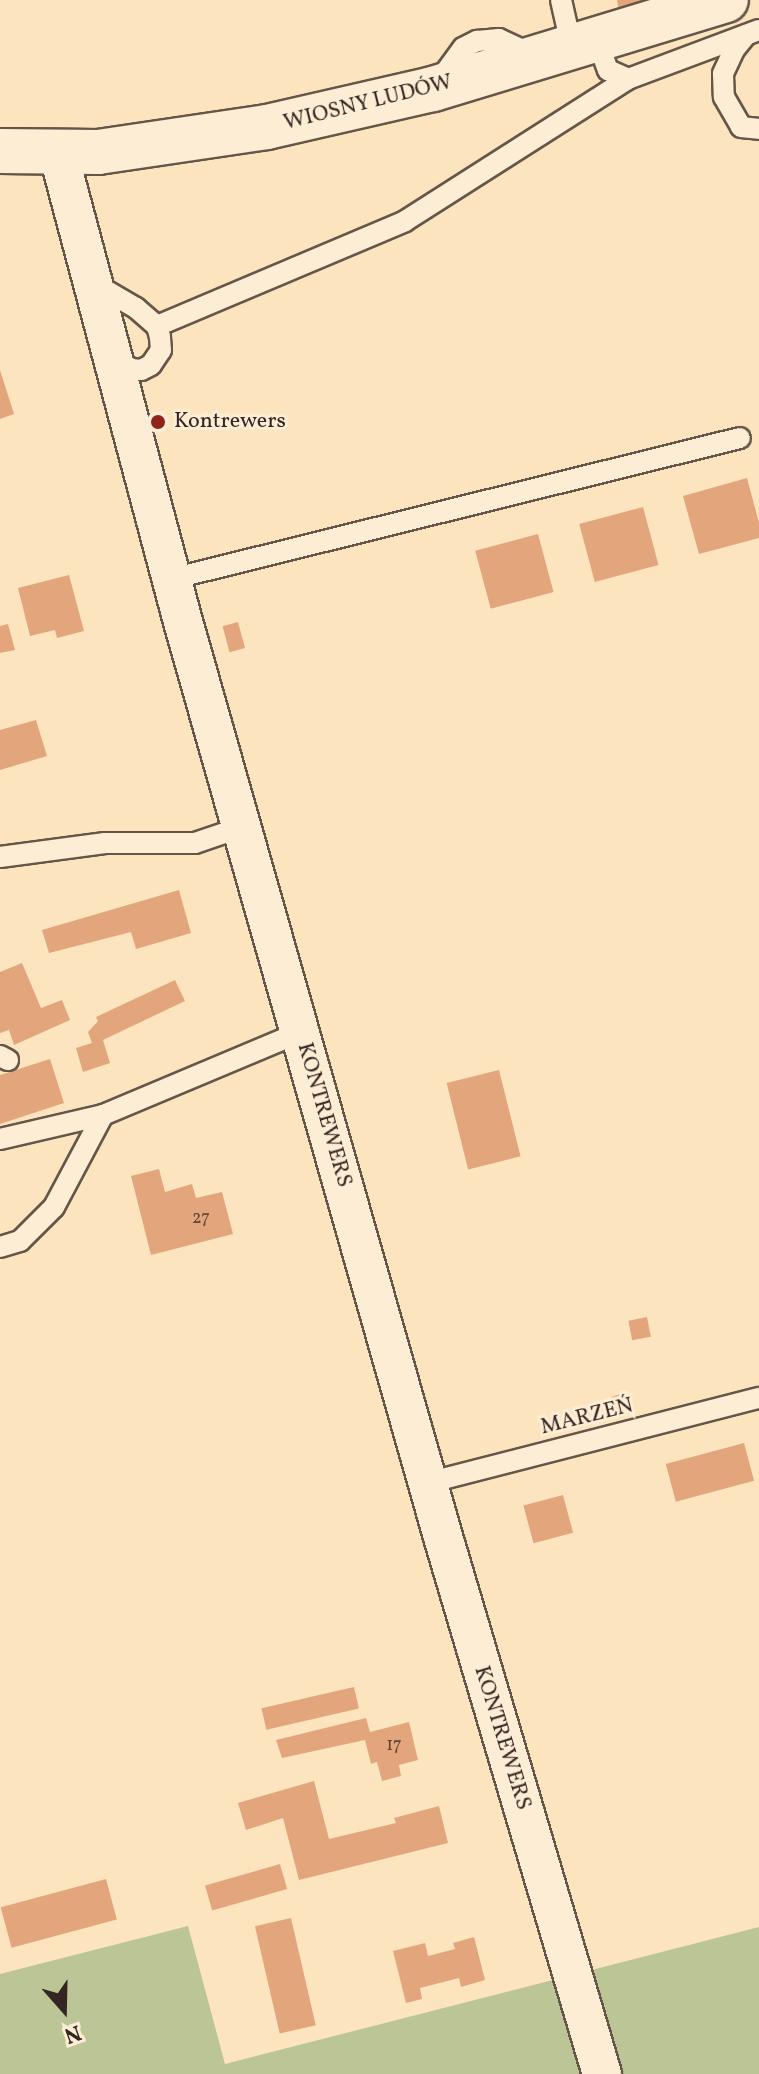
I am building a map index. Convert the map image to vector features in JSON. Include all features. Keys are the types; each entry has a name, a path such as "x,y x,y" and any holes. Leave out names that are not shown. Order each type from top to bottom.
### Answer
{"street":[{"name":"WIOSNY LUDÓW","path":"0,151 98,152 176,143 280,125 433,89 570,49 732,14"},
{"name":"KONTREWERS","path":"58,152 171,579 427,1483 602,2074"}],"lane":[{"path":"561,0 570,49 628,79"},
{"path":"157,326 405,221 732,14 734,50 723,74 724,97 741,127 759,129"},
{"path":"93,282 136,308 157,326 161,350 151,365 141,370 131,369 112,355"},
{"path":"171,579 740,438"},
{"path":"0,857 105,843 195,843 242,827"},
{"path":"0,1139 103,1115 300,1032"},
{"path":"0,1247 20,1241 54,1207 103,1115"},
{"name":"MARZEŃ","path":"427,1483 759,1398"}],"green space":[{"path":"188,1926 225,2064 759,1927 759,2074 0,2074 0,1974"}],"building":[{"path":"617,0 660,0 619,11"},
{"path":"0,370 14,414 0,419"},
{"path":"747,478 759,523 759,538 699,554 683,496"},
{"path":"643,507 659,565 595,582 579,524"},
{"path":"538,534 554,592 491,609 475,551"},
{"path":"69,575 84,631 57,638 55,630 30,636 18,588"},
{"path":"238,622 245,648 230,652 223,626"},
{"path":"8,624 15,650 0,653 0,626"},
{"path":"36,720 47,756 0,770 0,730"},
{"path":"179,890 191,933 136,949 131,932 49,953 42,930"},
{"path":"22,963 41,1008 62,1000 70,1020 14,1045 9,1030 0,1033 0,972"},
{"path":"175,980 185,1001 103,1040 110,1063 83,1072 76,1048 92,1043 88,1032 98,1021 96,1017"},
{"path":"50,1059 64,1103 0,1124 0,1075"},
{"path":"499,1070 521,1156 468,1169 447,1083"},
{"path":"159,1169 165,1192 192,1184 196,1198 222,1192 233,1234 151,1255 131,1176"},
{"path":"647,1317 651,1337 632,1340 628,1321"},
{"path":"625,1393 629,1407 616,1411 612,1397"},
{"path":"744,1443 754,1481 676,1502 666,1464"},
{"path":"563,1495 573,1533 533,1543 523,1506"},
{"path":"354,1687 359,1708 266,1730 261,1708"},
{"path":"366,1718 370,1732 409,1722 418,1760 399,1765 401,1776 382,1781 377,1762 371,1764 365,1740 282,1758 276,1740"},
{"path":"314,1781 329,1839 396,1823 394,1818 439,1806 448,1843 299,1880 283,1818 246,1830 238,1803"},
{"path":"280,1864 287,1889 212,1910 205,1885"},
{"path":"106,1879 117,1920 12,1948 1,1907"},
{"path":"291,1918 316,2025 280,2034 255,1926"},
{"path":"474,1937 485,1980 461,1987 459,1978 420,1988 422,1999 406,2003 393,1951 425,1943 428,1956 455,1949 453,1943"}],"place":[{"name":"Kontrewers","path":"158,422"}]}
